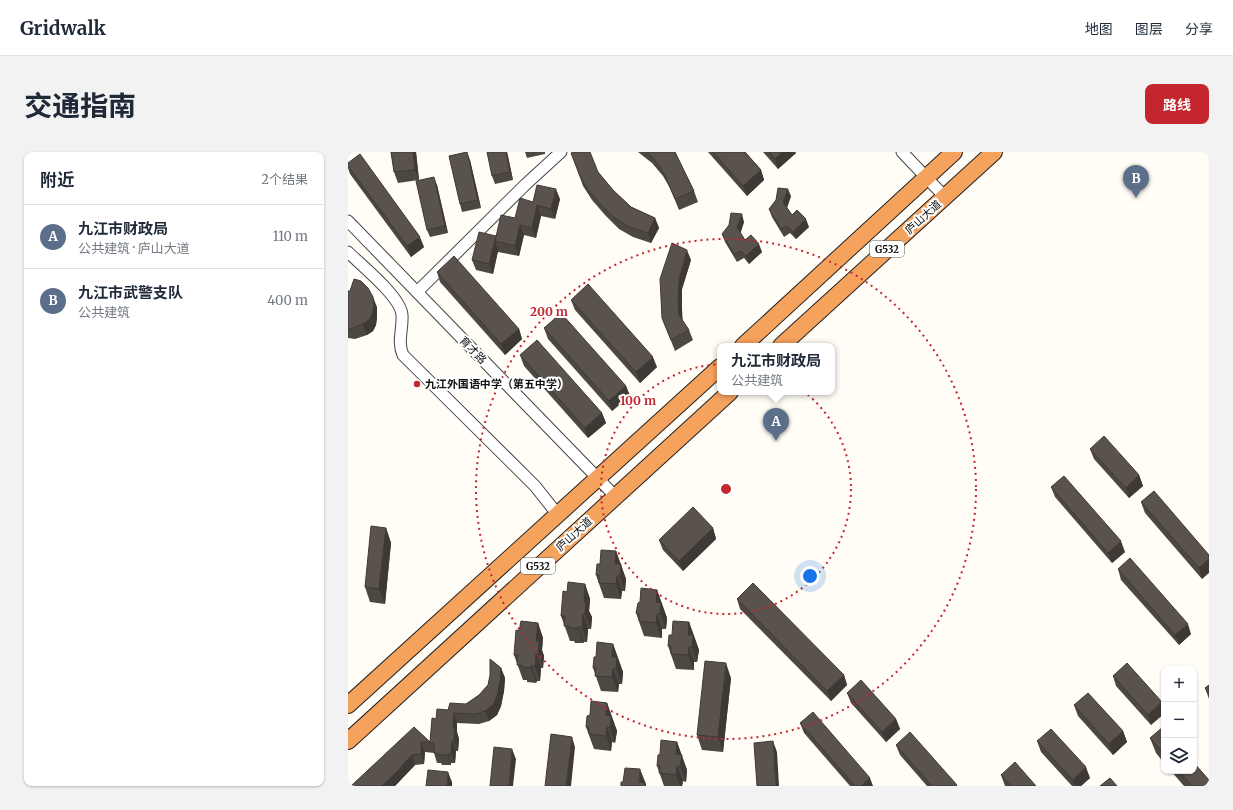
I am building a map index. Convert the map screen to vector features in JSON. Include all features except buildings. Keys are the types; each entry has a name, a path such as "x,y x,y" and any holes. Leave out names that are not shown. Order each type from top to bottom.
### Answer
{"highway":[{"name":"G532","path":"746,343 954,152"},
{"name":"庐山大道","path":"784,343 994,152"},
{"name":"G532","path":"348,705 717,370"},
{"name":"庐山大道","path":"348,741 727,395"}],"street":[{"path":"417,292 526,184 561,152"},
{"path":"902,152 945,197"},
{"name":"育才路","path":"348,222 615,496"},
{"path":"348,252 391,294 399,304 402,314 400,349 403,355 535,486 558,515"}],"place":[{"name":"九江市武警支队","path":"1136,198"},
{"name":"九江外国语中学（第五中学）","path":"417,384"},
{"name":"九江市财政局","path":"776,441"}]}
